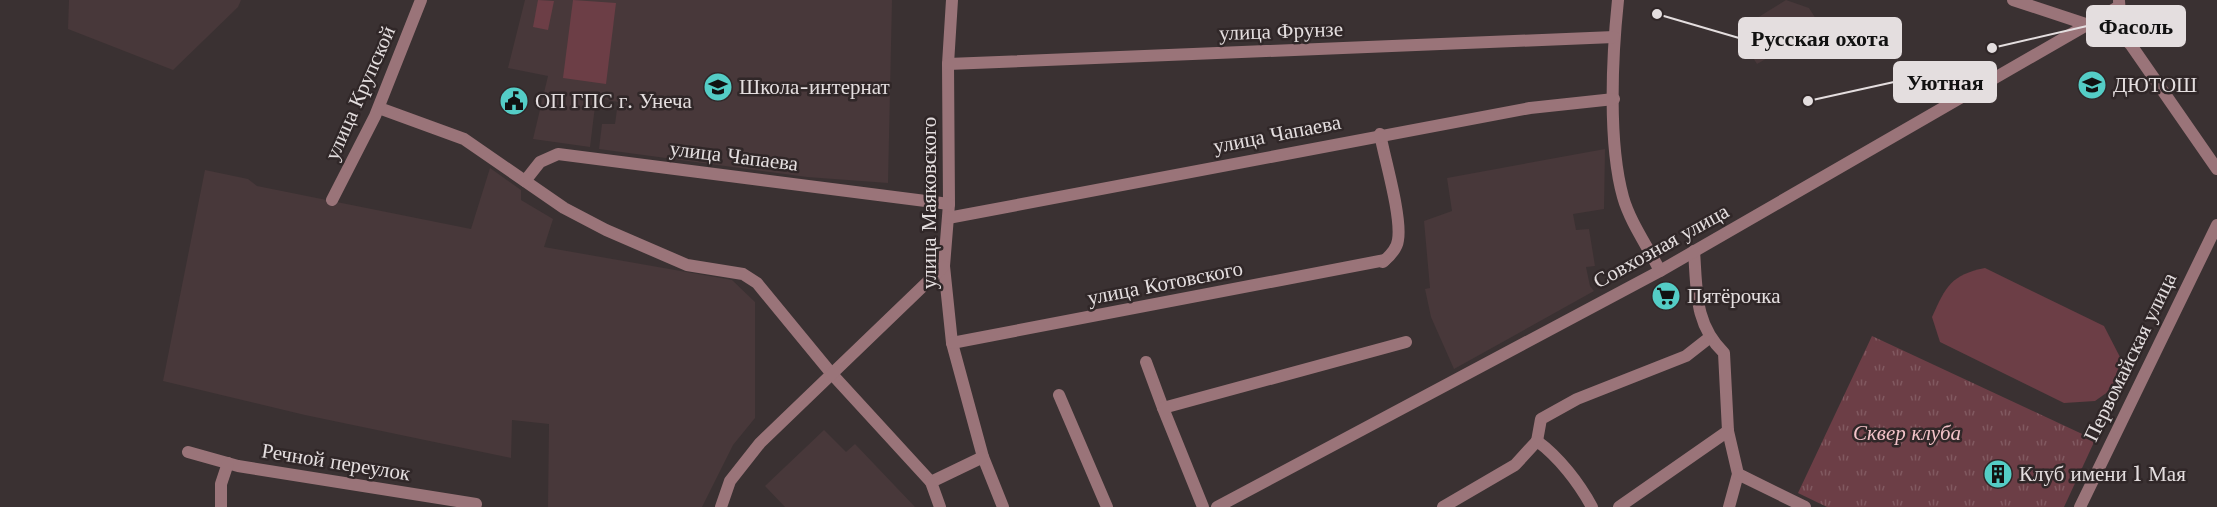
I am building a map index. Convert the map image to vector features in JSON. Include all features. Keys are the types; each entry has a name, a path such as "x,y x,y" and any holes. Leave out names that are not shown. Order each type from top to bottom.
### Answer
{"street":[{"name":"улица Крупской","path":"332,200 379,108 421,0"},
{"name":"улица Маяковского","path":"952,0 948,64 949,204 944,266 952,343 983,457 1003,507"},
{"path":"1618,0 1614,37 1614,151 1624,198 1660,271"},
{"path":"2013,0 2122,36 2131,45 2216,166"},
{"path":"2119,4 2122,36"},
{"name":"Совхозная улица","path":"1217,507 1660,271 2087,25 2119,4"},
{"name":"улица Фрунзе","path":"948,64 1614,37"},
{"name":"улица Чапаева","path":"948,218 1380,134 1530,108 1614,99"},
{"path":"379,108 464,139 564,208 606,230 687,265 743,274 757,283 831,373 931,482 940,507"},
{"name":"улица Котовского","path":"952,343 1384,261 1392,254 1398,241 1398,221 1380,134"},
{"name":"улица Чапаева","path":"525,181 540,162 558,154 949,204"},
{"name":"Первомайская улица","path":"2080,507 2217,225"},
{"path":"1694,251 1698,303 1709,338 1724,353 1728,431 1738,474 1729,507"},
{"path":"721,507 730,481 760,443 944,266"},
{"path":"1443,507 1515,465 1537,441 1541,419 1577,399 1686,356 1709,338"},
{"path":"1163,408 1406,342"},
{"path":"1146,362 1203,507"},
{"path":"1059,395 1107,507"},
{"path":"1619,507 1728,431"},
{"path":"1537,441 1547,448 1584,491 1592,507"},
{"name":"Речной переулок","path":"188,452 228,463 476,504 475,507"},
{"path":"931,482 983,457"},
{"path":"220,507 221,484 228,463"},
{"path":"1738,474 1805,507"}],"shaded area":[{"path":"69,0 241,0 238,7 173,70 68,29"},
{"name":"Школа-интернат","path":"525,0 892,0 888,183 807,177 599,149 602,124 615,124 618,102 596,98 590,147 533,139 548,76 508,68"},
{"path":"1786,0 1809,8 1821,27 1757,64 1736,31"},
{"path":"1605,149 1604,209 1573,214 1576,230 1589,229 1595,266 1586,267 1590,286 1594,291 1454,369 1431,317 1425,289 1430,288 1424,221 1452,211 1447,178"},
{"path":"490,168 521,190 521,200 553,219 544,247 732,280 755,302 755,418 733,445 702,507 548,507 549,424 512,420 511,458 305,415 163,381 205,170 248,179 257,186 471,229"},
{"path":"824,430 846,452 855,444 915,507 785,507 765,486"}],"green space":[{"path":"538,0 554,1 548,30 533,27"},
{"path":"573,0 616,3 606,84 563,78"},
{"path":"1985,268 2104,326 2121,359 2112,389 2095,401 2064,403 1940,342 1932,317 1941,297 1957,278"},
{"name":"Сквер клуба","path":"1872,336 2095,440 2064,507 1827,507 1798,493"}],"place":[{"name":"Русская охота","path":"1657,14"},
{"name":"Фасоль","path":"1992,48"},
{"name":"ДЮТОШ","path":"2092,85"},
{"name":"Школа-интернат","path":"718,87"},
{"name":"ОП ГПС г. Унеча","path":"514,101"},
{"name":"Уютная","path":"1808,101"},
{"name":"Пятёрочка","path":"1666,296"},
{"name":"Клуб имени 1 Мая","path":"1998,474"}]}
